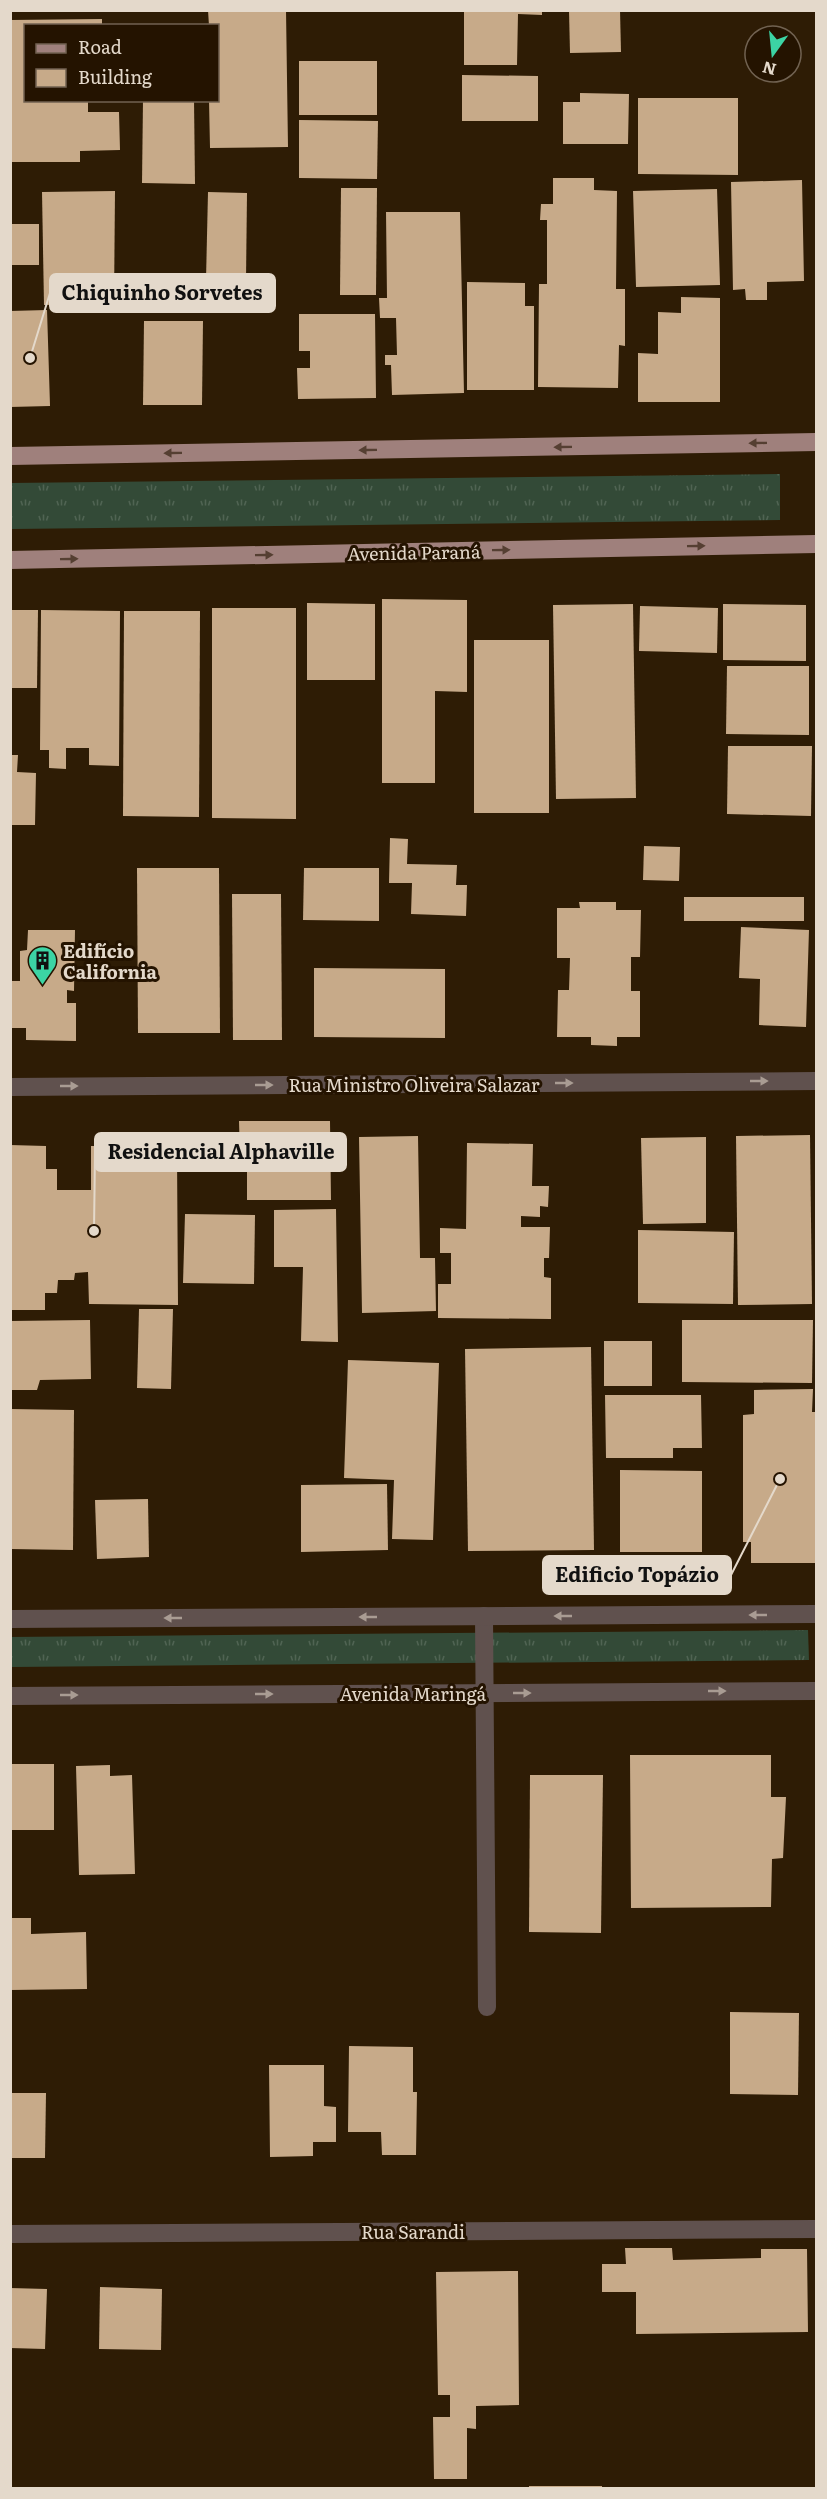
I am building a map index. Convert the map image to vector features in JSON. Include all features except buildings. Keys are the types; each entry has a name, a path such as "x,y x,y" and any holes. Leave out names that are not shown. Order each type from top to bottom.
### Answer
{"main road":[{"path":"10,456 816,442"},
{"name":"Avenida Paraná","path":"10,560 816,544"}],"street":[{"name":"Rua Ministro Oliveira Salazar","path":"10,1087 816,1081"},
{"path":"10,1619 816,1614"},
{"path":"484,1616 487,2007"},
{"name":"Avenida Maringá","path":"10,1696 816,1691"},
{"name":"Rua Sarandi","path":"10,2234 816,2229"}],"green space":[{"path":"780,474 780,520 11,529 11,483"},
{"path":"808,1630 809,1660 11,1667 10,1637"}],"place":[{"name":"Chiquinho Sorvetes","path":"30,358"},
{"name":"Edifício California","path":"42,986"},
{"name":"Residencial Alphaville","path":"94,1231"},
{"name":"Edificio Topázio","path":"780,1479"}]}
